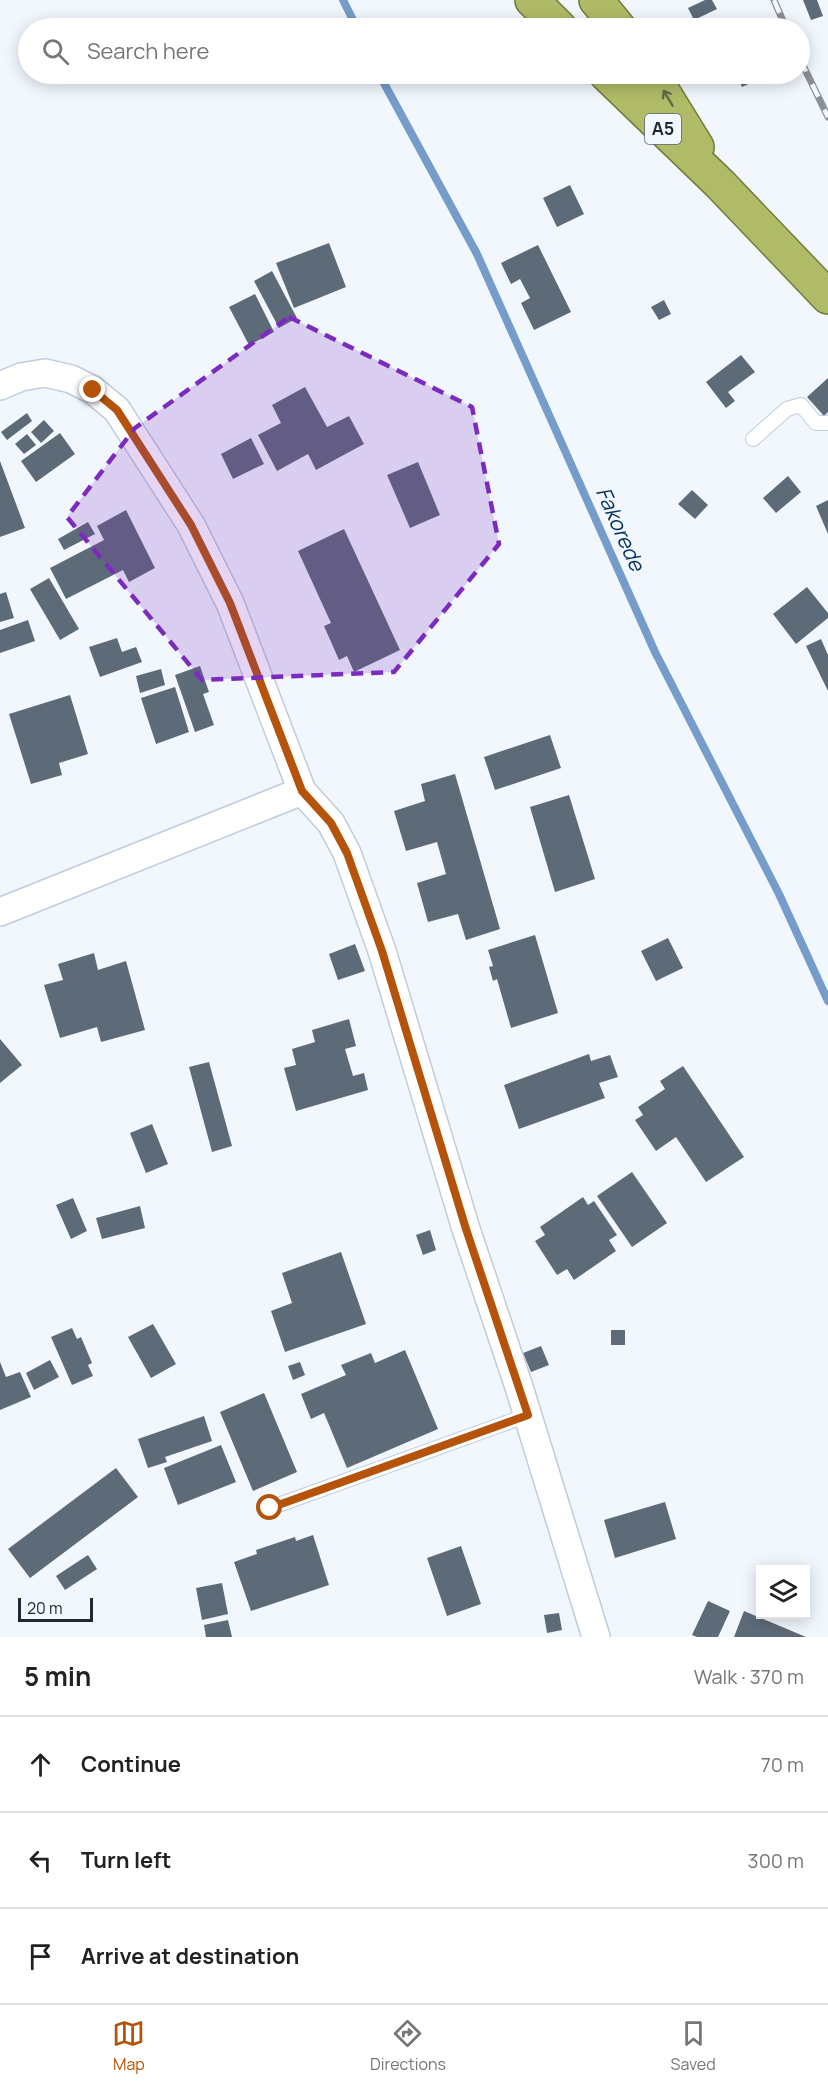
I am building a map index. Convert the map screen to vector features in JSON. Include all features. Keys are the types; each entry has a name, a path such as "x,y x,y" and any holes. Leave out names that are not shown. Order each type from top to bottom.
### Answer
{"highway":[{"path":"532,0 550,18"},
{"path":"596,0 611,18"},
{"name":"A5","path":"616,84 720,184 828,297"},
{"name":"A5","path":"658,84 720,184"}],"street":[{"path":"0,386 21,377 45,373 71,379 93,390 117,410 191,525 225,593 302,791 331,823 347,853 382,951 466,1229 528,1415 596,1637"},
{"path":"0,912 302,791"}],"lane":[{"path":"753,440 787,409 801,405 816,423 828,423"},
{"path":"270,1508 528,1415"}],"highlighted area":[{"path":"289,317 472,407 499,544 394,672 202,680 67,517 135,428"}],"building":[{"path":"705,0 712,0 717,9 698,18 693,18 688,8"},
{"path":"803,0 817,0 823,16 811,20"},
{"path":"570,185 584,214 557,227 543,198"},
{"path":"329,243 346,287 294,308 276,263"},
{"path":"538,245 571,312 534,330 521,303 530,298 520,279 511,284 501,263"},
{"path":"272,271 297,318 279,328 254,281"},
{"path":"255,294 274,332 249,345 229,307"},
{"path":"664,300 671,314 659,320 651,307"},
{"path":"741,355 755,372 728,392 735,401 726,408 706,382"},
{"path":"828,378 828,412 824,416 807,397"},
{"path":"305,387 327,427 349,416 364,444 316,470 308,454 277,471 258,435 281,423 272,405"},
{"path":"27,413 32,421 7,440 1,432"},
{"path":"44,420 54,431 41,443 31,432"},
{"path":"60,433 75,454 36,482 21,461"},
{"path":"27,434 36,445 24,454 15,444"},
{"path":"251,438 264,464 233,479 221,454"},
{"path":"0,461 25,528 0,537"},
{"path":"418,462 440,515 410,528 387,475"},
{"path":"788,476 801,492 776,513 763,498"},
{"path":"692,490 708,505 695,519 678,504"},
{"path":"828,500 828,534 816,506"},
{"path":"126,510 155,568 129,582 123,570 66,599 50,568 104,540 97,526"},
{"path":"88,522 95,534 64,550 58,539"},
{"path":"344,529 400,650 354,672 347,656 339,660 324,626 331,623 298,551"},
{"path":"49,578 79,629 60,640 30,589"},
{"path":"807,587 828,613 828,618 796,644 773,614"},
{"path":"6,592 14,618 0,622 0,594"},
{"path":"28,620 35,641 0,653 0,630"},
{"path":"117,638 122,652 136,647 142,662 100,677 89,647"},
{"path":"821,639 828,655 828,691 806,646"},
{"path":"200,666 209,692 203,694 214,725 195,732 175,675"},
{"path":"161,669 165,685 140,693 136,676"},
{"path":"175,687 189,732 156,744 141,698"},
{"path":"70,695 88,754 59,763 62,775 31,784 9,714"},
{"path":"550,735 561,768 495,790 484,757"},
{"path":"455,774 500,929 466,940 458,914 428,922 417,883 446,874 437,842 406,851 394,811 425,801 421,784"},
{"path":"569,795 595,879 555,892 530,807"},
{"path":"535,935 558,1013 511,1028 497,979 493,981 489,967 493,966 488,950"},
{"path":"668,938 683,968 656,981 641,951"},
{"path":"355,944 365,971 338,980 329,954"},
{"path":"94,953 98,970 126,961 145,1030 101,1042 97,1027 60,1038 44,985 63,980 58,964"},
{"path":"349,1019 356,1046 345,1049 353,1076 364,1073 368,1090 296,1111 284,1068 296,1065 292,1049 315,1042 312,1030"},
{"path":"0,1039 22,1065 0,1083"},
{"path":"589,1054 591,1061 610,1055 618,1077 599,1083 605,1098 519,1129 504,1085"},
{"path":"209,1062 232,1146 212,1152 189,1067"},
{"path":"683,1066 744,1157 706,1182 676,1137 656,1151 635,1120 643,1115 638,1107 665,1089 660,1081"},
{"path":"152,1124 168,1164 146,1173 130,1133"},
{"path":"632,1172 667,1223 632,1247 597,1196"},
{"path":"583,1197 588,1205 594,1201 617,1235 609,1240 616,1251 574,1280 567,1269 557,1275 535,1241 545,1235 540,1227"},
{"path":"73,1198 87,1231 71,1239 56,1205"},
{"path":"140,1206 145,1228 102,1239 96,1218"},
{"path":"430,1230 436,1250 423,1255 416,1235"},
{"path":"341,1252 366,1324 285,1352 271,1311 292,1303 282,1273"},
{"path":"153,1324 176,1364 151,1378 128,1337"},
{"path":"72,1328 77,1339 81,1337 92,1363 88,1365 93,1376 72,1385 51,1337"},
{"path":"611,1330 625,1330 625,1345 611,1345"},
{"path":"541,1346 549,1365 531,1372 523,1353"},
{"path":"405,1350 438,1429 347,1468 324,1413 311,1419 301,1394 346,1375 341,1365 371,1353 375,1363"},
{"path":"50,1360 59,1377 34,1390 26,1373"},
{"path":"0,1362 6,1377 20,1372 31,1397 0,1410"},
{"path":"300,1362 305,1375 293,1380 288,1366"},
{"path":"264,1393 297,1472 253,1491 220,1412"},
{"path":"204,1416 212,1441 165,1457 167,1462 148,1468 138,1439"},
{"path":"221,1445 236,1482 178,1505 164,1468"},
{"path":"116,1468 138,1497 30,1578 8,1549"},
{"path":"665,1502 676,1539 615,1558 604,1520"},
{"path":"313,1535 329,1585 251,1611 234,1562 257,1554 256,1550 295,1537 296,1541"},
{"path":"461,1546 481,1604 447,1616 427,1558"},
{"path":"88,1555 97,1569 65,1590 56,1576"},
{"path":"222,1583 228,1614 202,1620 196,1588"},
{"path":"708,1601 730,1611 718,1637 697,1637 692,1635"},
{"path":"744,1611 756,1616 756,1619 763,1619 806,1637 734,1637"},
{"path":"559,1613 562,1630 547,1633 544,1615"},
{"path":"228,1620 232,1637 206,1637 204,1625"}],"waterway":[{"name":"Fakorede","path":"343,0 352,18"},
{"name":"Fakorede","path":"384,84 477,254 655,652 779,894 828,1001"}],"railway":[{"path":"774,0 782,18"},
{"path":"810,80 828,117"}],"route":[{"path":"93,390 117,410 191,525 230,603 302,791 331,823 347,853 382,951 466,1229 528,1415 270,1508"}]}
